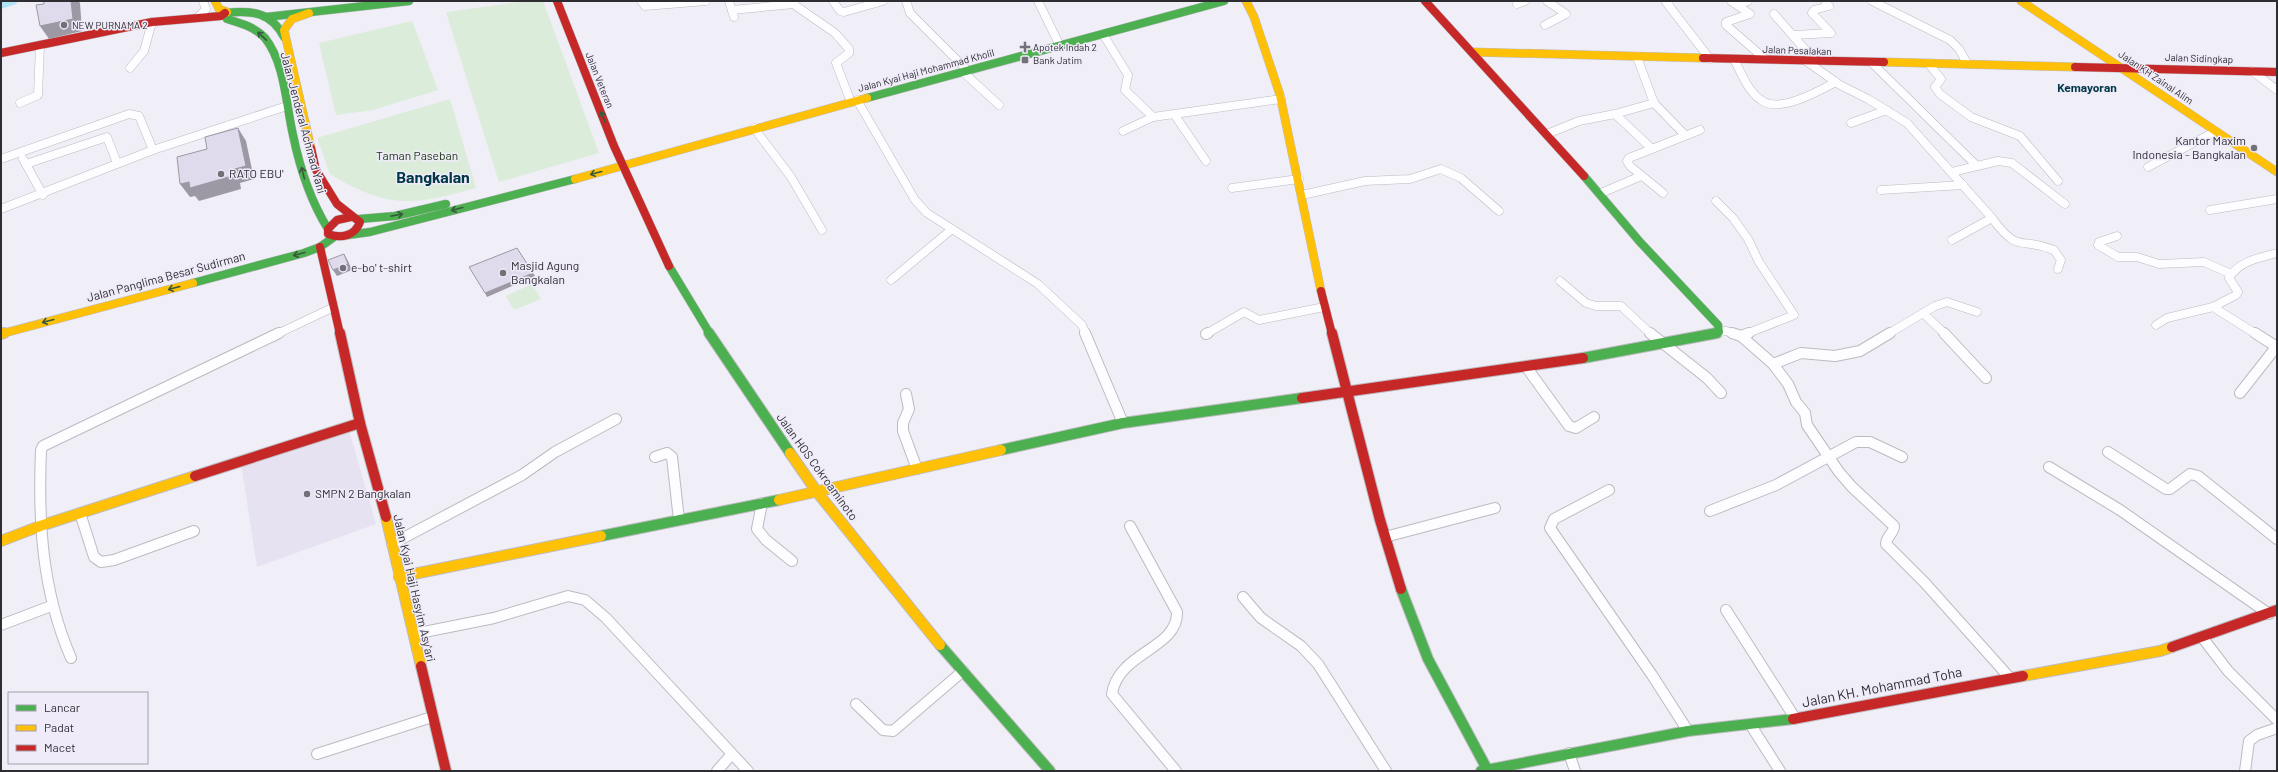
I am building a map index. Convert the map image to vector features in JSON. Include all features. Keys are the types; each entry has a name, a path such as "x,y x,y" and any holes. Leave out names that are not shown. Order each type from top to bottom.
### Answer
{"street":[{"path":"199,16 206,9 203,1"},
{"path":"215,2 219,9 228,15 272,17 308,13 346,6 409,1"},
{"name":"Jalan Veteran","path":"556,1 621,163"},
{"path":"641,1 642,4 649,6 706,1"},
{"path":"729,1 733,14 793,3 835,33 849,49 849,53 836,63 837,68 854,101 915,200 927,213 1038,284 1082,325 1122,423"},
{"path":"833,1 840,10 844,12 883,1"},
{"path":"906,1 910,13 998,105"},
{"path":"1038,1 1060,46"},
{"name":"Jalan Kyai Haji Mohammad Kholil","path":"482,198 633,161 1224,1"},
{"path":"1246,1 1254,17 1281,99 1299,179 1324,307 1385,537 1423,650 1443,694 1485,770"},
{"path":"1425,1 1547,134 1640,242 1718,326 1719,332"},
{"path":"1517,4 1525,1"},
{"path":"1545,25 1565,16 1566,14 1547,1"},
{"path":"1669,1 1666,2 1710,59"},
{"path":"1731,1 1750,14 1726,22 1726,25 1765,60"},
{"path":"1738,6 1748,1"},
{"path":"1794,36 1831,33 1812,13 1814,10 1829,6 1825,1"},
{"path":"1872,1 1950,40 1959,49 1967,63"},
{"name":"Jalan KH Zainal Alim","path":"2022,1 2277,172"},
{"path":"1,53 152,22 199,16 228,15 336,5 346,6"},
{"path":"260,12 272,17 285,38"},
{"path":"285,38 284,30 288,22 308,13"},
{"path":"1774,14 1815,61"},
{"name":"Jalan Jenderal Achmad Yani","path":"228,15 265,38 273,54 304,177 314,210 328,229 328,234 334,237"},
{"path":"130,68 144,51 152,22"},
{"path":"1103,34 1128,75 1124,87 1125,90 1153,117"},
{"name":"Jalan Jenderal Achmad Yani","path":"285,38 316,170 337,204 355,218"},
{"path":"20,103 38,95 40,44"},
{"name":"Jalan Pesalakan","path":"1472,52 1872,63 1967,63 2120,67"},
{"path":"1637,57 1649,86 1654,103 1685,135"},
{"path":"1734,59 1750,87 1763,101 1771,104 1776,105 1812,94 1836,82"},
{"path":"1806,61 1836,82 1887,110 1907,123 1952,172 2006,236 2014,242 2046,247 2057,252 2061,260 2058,269"},
{"path":"1872,63 1977,166"},
{"path":"1928,64 1941,79 1936,88 1940,94 1970,117 2020,136 2058,181"},
{"name":"Jalan Sidingkap","path":"2120,67 2277,72"},
{"path":"2252,71 2277,90"},
{"path":"1123,130 1153,117 1229,105 1281,99"},
{"path":"1547,134 1579,121 1615,114 1654,103"},
{"path":"1,209 43,195 117,163 153,150 287,106"},
{"path":"1851,123 1887,110"},
{"path":"1,159 129,114 139,116 153,150"},
{"path":"1174,114 1206,161"},
{"path":"1615,114 1651,148"},
{"path":"754,128 787,168 811,207 822,230"},
{"path":"1663,193 1641,176 1627,161 1629,158 1651,148 1700,130"},
{"path":"2148,166 2216,131"},
{"path":"26,164 107,137 117,163"},
{"path":"19,152 43,195"},
{"path":"1952,172 1998,161 2012,164 2065,204"},
{"name":"Jalan HOS Cokroaminoto","path":"621,163 654,236 682,290 818,492 963,671 1050,771"},
{"path":"1302,195 1365,181 1410,179 1441,169 1461,178 1499,211"},
{"path":"1599,194 1641,176"},
{"path":"1232,188 1299,179"},
{"path":"1881,190 1963,185"},
{"path":"328,229 337,220 396,216 482,198"},
{"path":"334,237 370,232 482,198"},
{"path":"2210,210 2277,199"},
{"path":"1716,201 1733,218 1748,240 1759,262 1794,314 1790,318 1741,336"},
{"path":"348,236 359,227 355,218"},
{"path":"1952,240 1992,218"},
{"path":"891,280 952,229"},
{"path":"2117,236 2099,242 2098,245 2118,257 2137,257 2159,264 2204,262 2231,274"},
{"name":"Jalan Panglima Besar Sudirman","path":"1,334 304,252 320,246 334,237"},
{"name":"Jalan Kyai Haji Hasyim Asy'ari","path":"320,246 360,424 392,544 446,771"},
{"path":"2156,325 2167,318 2214,306 2236,295 2238,292 2229,278 2231,274 2255,259 2277,253"},
{"path":"1560,281 1586,304 1597,306 1614,304 1621,306 1660,343 1707,378 1721,393"},
{"path":"1773,364 1801,353 1835,356 1860,351 1924,314 1935,306 1947,302 1977,312"},
{"path":"71,658 61,638 52,606 40,526 41,450 48,442 334,306"},
{"path":"2214,306 2277,347 2265,357 2250,384 2240,393"},
{"path":"1206,334 1244,312 1259,320 1324,307"},
{"path":"1924,314 1946,333 1957,348 1986,378"},
{"path":"399,577 818,492 1122,423 1527,368 1660,343 1713,335 1719,332 1735,333 1741,336 1773,364 1788,384 1796,402 1806,414 1807,424 1829,458 1852,488 1894,526 1891,536 1886,540 1890,548 1925,582 2010,678"},
{"path":"1527,368 1569,426 1576,428 1594,417"},
{"path":"906,394 909,409 903,423 903,431 917,469"},
{"path":"392,544 522,475 555,452 616,418"},
{"path":"1,540 80,513 360,424"},
{"path":"1710,511 1776,485 1829,458 1856,442 1864,440 1877,444 1902,457"},
{"path":"2108,452 2166,489 2170,489 2190,474 2198,476 2277,540"},
{"path":"655,457 667,453 672,457 679,520"},
{"path":"2049,468 2120,510 2273,612"},
{"path":"1609,490 1554,519 1550,528 1652,675 1688,731"},
{"path":"762,503 757,529 766,540 792,561"},
{"path":"1385,537 1495,508"},
{"path":"80,513 94,557 97,561 103,563 194,531"},
{"path":"1130,526 1177,612 1177,623 1172,632 1137,657 1116,677 1111,688 1112,694 1176,771"},
{"path":"414,634 470,624 521,611 563,597 576,596 585,600 606,618 712,730 731,755 748,771"},
{"path":"1243,597 1261,618 1277,631 1300,646 1318,664 1386,771"},
{"path":"1,625 52,606"},
{"path":"1726,610 1795,718"},
{"name":"Jalan KH. Mohammad Toha","path":"1485,770 1688,731 1795,718 2160,651 2273,612"},
{"path":"2202,637 2228,671 2277,720"},
{"path":"856,704 882,730 893,732 963,671"},
{"path":"318,754 432,717"},
{"path":"1750,724 1780,771"},
{"path":"2245,771 2250,741 2257,735 2277,728"},
{"path":"1569,753 1575,771"},
{"path":"716,771 731,755"}],"shaded area":[{"name":"SMPN 2 Bangkalan","path":"349,430 376,524 257,567 241,463"}],"green space":[{"path":"526,1 543,1 599,153 499,182 446,12"},
{"path":"412,21 438,90 373,110 336,115 319,43"},
{"name":"Taman Paseban","path":"450,99 476,188 417,201 401,201 385,199 368,193 330,174 317,138"},
{"path":"532,284 541,299 514,310 506,296"}],"building":[{"path":"44,1 71,1 73,19 40,26 36,5 44,4"},
{"path":"238,128 246,166 231,170 232,176 190,188 189,182 180,184 177,157 207,149 205,137"},
{"name":"Masjid Agung Bangkalan","path":"517,248 533,273 485,293 469,267"},
{"path":"344,254 348,264 333,270 328,260"}],"waterway":[{"path":"1,5 11,1"}],"traffic: fast":[{"path":"266,17 409,1"},
{"path":"867,98 1224,1"},
{"path":"225,13 256,14 267,16 272,19 284,37"},
{"path":"227,19 244,25 260,34 265,38 272,50 280,72 293,135 306,184 319,214 328,229"},
{"path":"1583,358 1713,335 1719,332 1718,325 1640,242 1584,176"},
{"path":"348,235 370,232 575,179"},
{"path":"359,219 395,216 446,204"},
{"path":"193,283 304,253 320,247 334,237"},
{"path":"669,266 702,322 790,453"},
{"path":"1001,450 1123,423 1302,398"},
{"path":"601,536 779,500"},
{"path":"1401,589 1428,659 1450,704 1487,769"},
{"path":"940,645 1050,771"},
{"path":"1481,771 1688,731 1793,719"}],"traffic: slow":[{"path":"215,1 219,9 227,12"},
{"path":"1246,1 1254,17 1280,95 1321,291"},
{"path":"2021,1 2277,172"},
{"path":"309,13 292,19 284,30 311,148"},
{"path":"1472,52 1703,58"},
{"path":"1884,62 2075,67"},
{"path":"575,179 867,98"},
{"path":"1,334 193,283"},
{"path":"779,500 1001,450"},
{"path":"790,453 817,492 940,645"},
{"path":"1,541 40,526 195,476"},
{"path":"386,517 421,666"},
{"path":"399,577 601,536"},
{"path":"2023,676 2160,651 2172,647"}],"traffic: jam":[{"path":"557,1 614,146 669,266"},
{"path":"1425,1 1584,176"},
{"path":"1,53 152,22 221,16 225,13"},
{"path":"1703,58 1884,62"},
{"path":"2075,67 2277,72"},
{"path":"311,148 316,170 337,204 360,222 355,231 347,236 338,237 328,234 328,229 337,220 351,217"},
{"path":"320,247 360,423 386,517"},
{"path":"1321,291 1380,520 1401,589"},
{"path":"1302,398 1583,358"},
{"path":"195,476 360,423"},
{"path":"2172,647 2277,610"},
{"path":"421,666 446,771"},
{"path":"1793,719 2023,676"}],"place":[{"name":"NEW PURNAMA 2","path":"64,25"},
{"name":"Apotek Indah 2","path":"1025,47"},
{"name":"Bank Jatim","path":"1025,60"},
{"name":"Kantor Maxim Indonesia - Bangkalan","path":"2254,148"},
{"name":"RATO EBU'","path":"221,174"},
{"name":"e-bo' t-shirt","path":"343,268"},
{"name":"Masjid Agung Bangkalan","path":"503,273"},
{"name":"SMPN 2 Bangkalan","path":"307,494"}],"district":[{"name":"Kemayoran","path":"2087,88"},
{"name":"Bangkalan","path":"433,177"}]}
